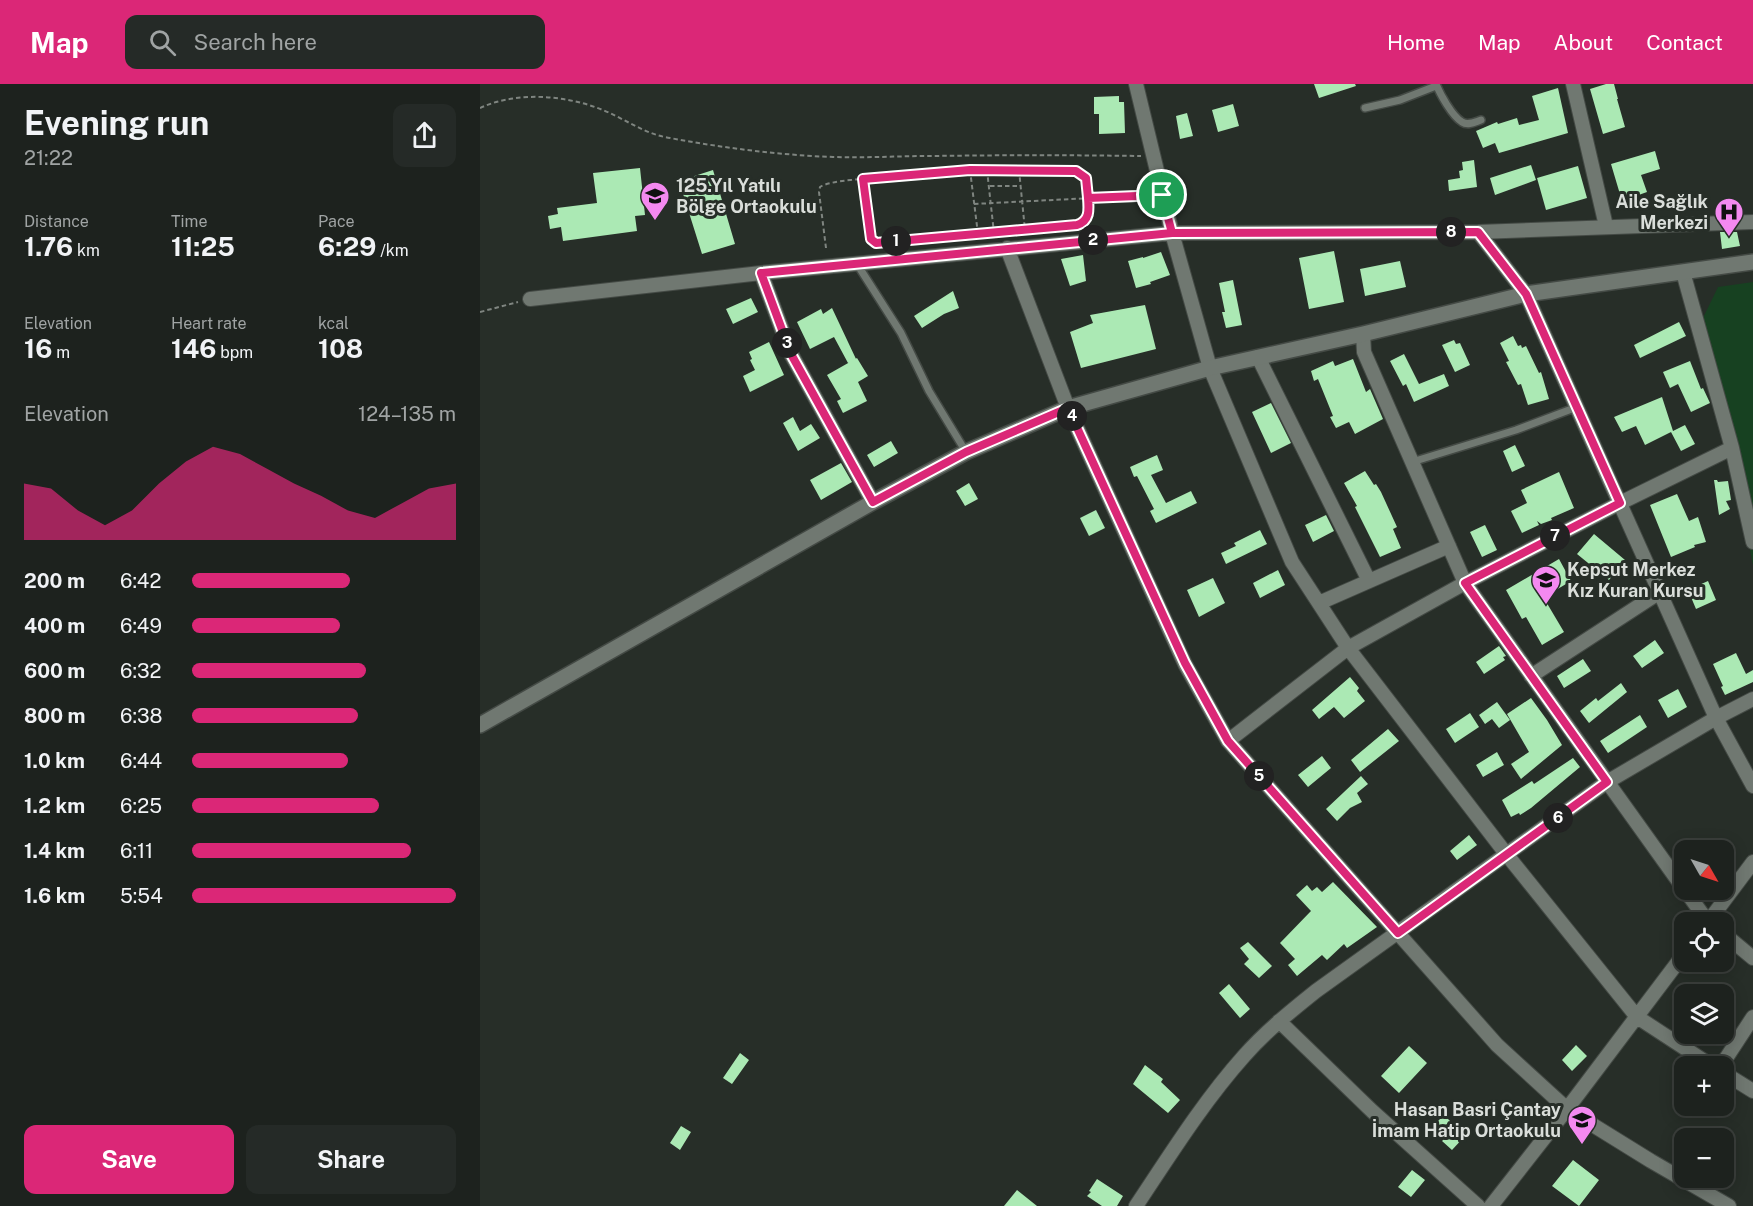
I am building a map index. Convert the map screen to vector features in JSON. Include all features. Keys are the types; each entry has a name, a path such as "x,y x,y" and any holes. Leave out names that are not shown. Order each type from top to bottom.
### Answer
{"street":[{"path":"1136,84 1162,195 1210,368 1292,562 1348,648 1507,855 1637,1017 1697,1056"},
{"path":"1573,84 1606,226"},
{"path":"530,299 761,273 1172,233 1478,232 1753,222"},
{"path":"1478,232 1526,294 1716,718 1753,786"},
{"path":"1007,248 1068,408 1185,663 1228,741 1497,1045 1567,1109 1729,1206"},
{"path":"480,725 873,502 966,452 1068,408 1210,368 1526,294 1753,262"},
{"path":"1683,272 1732,448 1753,542"},
{"path":"761,273 791,354 873,502"},
{"path":"1363,334 1364,352 1465,583 1674,874"},
{"path":"1258,357 1369,581"},
{"path":"1228,741 1348,648 1465,583 1732,448"},
{"path":"1319,603 1449,546"},
{"path":"1531,676 1660,592"},
{"path":"1136,1206 1213,1092 1245,1054 1279,1021 1316,991 1607,782 1753,699"},
{"path":"1716,912 1753,862"},
{"path":"1734,942 1753,958"},
{"path":"1491,1206 1674,967"},
{"path":"1728,1056 1753,1017"},
{"path":"1279,1021 1372,1111 1478,1206"},
{"path":"1734,1079 1753,1091"}],"lane":[{"path":"1365,108 1401,99 1436,85 1451,110 1462,122 1470,124 1481,120"},
{"path":"856,264 901,333 929,391 966,452"},
{"path":"1412,462 1516,430 1576,407"}],"path":[{"path":"480,108 516,98 550,98 576,102 601,110 637,128 670,138 833,157 1153,156"},
{"path":"970,170 978,234"},
{"path":"826,248 820,187 826,184 863,179 970,170 1076,171 1086,178 1088,215 1081,225 873,242 863,179"},
{"path":"987,170 994,233"},
{"path":"1019,170 1025,231"},
{"path":"989,186 1020,186"},
{"path":"974,204 1162,195"},
{"path":"480,312 530,299"}],"green space":[{"path":"1753,282 1753,565 1703,318 1718,287"}],"building":[{"path":"1314,84 1355,84 1356,86 1319,98"},
{"path":"1614,84 1625,127 1603,134 1590,89"},
{"path":"1558,88 1568,133 1499,153 1495,143 1483,148 1476,131 1497,122 1498,124 1517,118 1519,125 1539,120 1532,96"},
{"path":"1119,96 1119,102 1124,102 1125,133 1099,134 1099,114 1094,114 1094,97"},
{"path":"1233,104 1239,126 1218,132 1212,110"},
{"path":"1187,113 1193,136 1180,139 1176,116"},
{"path":"1655,151 1660,169 1641,175 1647,192 1622,201 1611,164"},
{"path":"1474,160 1477,187 1449,191 1448,180 1460,178 1459,171 1463,170 1462,162"},
{"path":"1531,165 1536,180 1495,195 1490,178"},
{"path":"1578,166 1587,198 1546,210 1537,178"},
{"path":"640,168 645,215 635,216 637,231 563,241 561,227 550,229 548,216 558,214 557,208 597,203 593,173"},
{"path":"713,170 735,244 702,254 679,181"},
{"name":"Aile Sağlık Merkezi","path":"1720,232 1737,232 1740,246 1722,249"},
{"path":"1334,251 1344,302 1309,309 1299,258"},
{"path":"1161,252 1170,275 1136,288 1128,261"},
{"path":"1083,255 1086,281 1070,286 1061,259"},
{"path":"1400,261 1406,287 1365,296 1360,269"},
{"path":"1233,280 1242,325 1226,328 1219,283"},
{"path":"953,291 959,308 944,314 922,328 914,316"},
{"path":"751,298 758,312 733,324 726,309"},
{"path":"1145,305 1156,349 1081,368 1070,332 1093,323 1090,315"},
{"path":"832,308 856,359 848,363 834,337 810,349 797,322 821,309 823,314"},
{"path":"1679,322 1686,336 1640,358 1634,345"},
{"path":"1513,336 1518,346 1521,345 1522,348 1526,346 1539,373 1541,372 1549,399 1528,405 1521,384 1518,385 1506,362 1509,361 1500,343"},
{"path":"1454,340 1456,344 1460,343 1470,365 1455,372 1442,345"},
{"path":"769,342 784,375 750,392 743,376 755,370 749,352"},
{"path":"1404,354 1419,384 1444,374 1449,386 1414,402 1406,384 1403,386 1390,361"},
{"path":"857,358 868,376 858,382 867,401 843,413 837,401 841,399 827,375"},
{"path":"1353,359 1366,392 1370,389 1383,419 1355,434 1349,422 1336,428 1330,417 1333,416 1318,379 1314,381 1311,371 1333,361 1335,366"},
{"path":"1690,361 1701,389 1703,388 1710,403 1691,412 1678,384 1670,388 1663,372"},
{"path":"1662,397 1673,431 1645,445 1636,426 1622,432 1614,417"},
{"path":"1271,403 1291,443 1271,453 1252,412"},
{"path":"793,417 800,431 811,424 820,438 798,451 783,423"},
{"path":"1685,425 1695,444 1681,451 1671,432"},
{"path":"891,441 898,453 874,467 867,455"},
{"path":"1515,445 1525,466 1512,472 1503,451"},
{"path":"1157,455 1163,470 1151,475 1166,503 1191,491 1197,503 1156,523 1150,511 1154,509 1130,467"},
{"path":"841,463 852,482 821,500 810,480"},
{"path":"1365,471 1381,492 1397,527 1393,529 1401,548 1380,557 1344,483"},
{"path":"1559,472 1574,508 1541,524 1537,521 1539,525 1522,533 1511,511 1527,503 1521,490"},
{"path":"1714,480 1728,481 1731,500 1726,501 1730,509 1719,515"},
{"path":"969,483 978,499 965,506 956,491"},
{"path":"1677,494 1689,521 1698,517 1706,542 1694,545 1695,547 1671,557 1650,505"},
{"path":"1096,510 1105,528 1089,536 1080,518"},
{"path":"1326,515 1334,531 1313,542 1305,525"},
{"path":"1485,525 1497,550 1482,557 1470,532"},
{"path":"1260,530 1267,544 1226,564 1221,553 1236,546 1234,543"},
{"path":"1594,534 1625,560 1609,580 1577,554"},
{"path":"1559,559 1571,581 1546,596 1545,600 1564,632 1542,645 1526,617 1522,619 1506,590"},
{"path":"1278,570 1285,585 1260,598 1253,583"},
{"path":"1213,578 1225,603 1199,617 1187,590"},
{"path":"1708,581 1716,600 1696,609 1688,590"},
{"path":"1655,640 1664,653 1642,668 1633,656"},
{"path":"1499,646 1506,656 1503,657 1505,660 1484,674 1476,662"},
{"path":"1736,653 1746,674 1753,670 1753,682 1725,695 1713,664"},
{"path":"1583,659 1591,671 1564,688 1557,676"},
{"path":"1350,677 1359,688 1357,691 1365,701 1344,718 1334,707 1319,719 1312,710"},
{"path":"1621,683 1627,692 1589,723 1580,711 1596,698 1598,701"},
{"path":"1678,689 1687,707 1668,718 1658,700"},
{"path":"1531,698 1562,745 1521,779 1511,764 1529,752 1507,714"},
{"path":"1497,702 1510,720 1499,728 1492,719 1485,724 1479,715"},
{"path":"1470,713 1479,727 1455,743 1446,729"},
{"path":"1640,715 1647,727 1608,753 1600,741"},
{"path":"1388,729 1399,741 1360,772 1351,760"},
{"path":"1497,752 1504,765 1483,777 1476,765"},
{"path":"1322,756 1331,768 1308,787 1298,775"},
{"path":"1573,758 1580,767 1531,808 1520,815 1519,813 1511,817 1502,800 1532,781 1534,784"},
{"path":"1361,776 1368,784 1357,793 1362,802 1350,808 1337,821 1326,809"},
{"path":"1469,835 1477,845 1457,860 1450,851"},
{"path":"1333,882 1377,927 1347,948 1344,944 1327,960 1322,955 1297,976 1288,965 1295,959 1280,943 1311,911 1296,895 1307,885 1312,891 1317,887 1322,892"},
{"path":"1248,942 1272,966 1259,978 1244,964 1249,959 1240,948"},
{"path":"1229,984 1250,1009 1240,1018 1219,993"},
{"path":"1576,1045 1587,1056 1572,1071 1562,1060"},
{"path":"1409,1046 1427,1063 1399,1093 1381,1076"},
{"path":"740,1053 749,1060 732,1084 723,1078"},
{"path":"1145,1065 1163,1079 1161,1082 1180,1100 1168,1113 1133,1084"},
{"path":"1444,1115 1465,1136 1452,1150 1442,1141 1447,1136 1435,1124"},
{"path":"681,1126 691,1132 680,1150 670,1143"},
{"path":"1573,1160 1599,1180 1579,1206 1552,1186"},
{"path":"1412,1170 1425,1180 1411,1197 1398,1187"},
{"path":"1097,1179 1123,1196 1117,1206 1102,1206 1087,1196"},
{"path":"1017,1190 1037,1206 1004,1206"}],"place":[{"name":"125.Yıl Yatılı Bölge Ortaokulu","path":"655,222"},
{"name":"Aile Sağlık Merkezi","path":"1729,238"},
{"name":"Kepsut Merkez Kız Kuran Kursu","path":"1546,606"},
{"name":"Hasan Basri Çantay İmam Hatip Ortaokulu","path":"1582,1146"}],"route":[{"path":"1162,195 1088,198 1086,178 1076,171 1060,170 970,170 863,179 871,239 876,243 1077,225 1086,220 1088,198 1162,195 1172,233 761,273 791,354 873,502 966,452 1068,408 1185,663 1228,741 1398,933 1607,782 1465,583 1620,503 1526,294 1478,232 1172,233 1162,195"}]}
